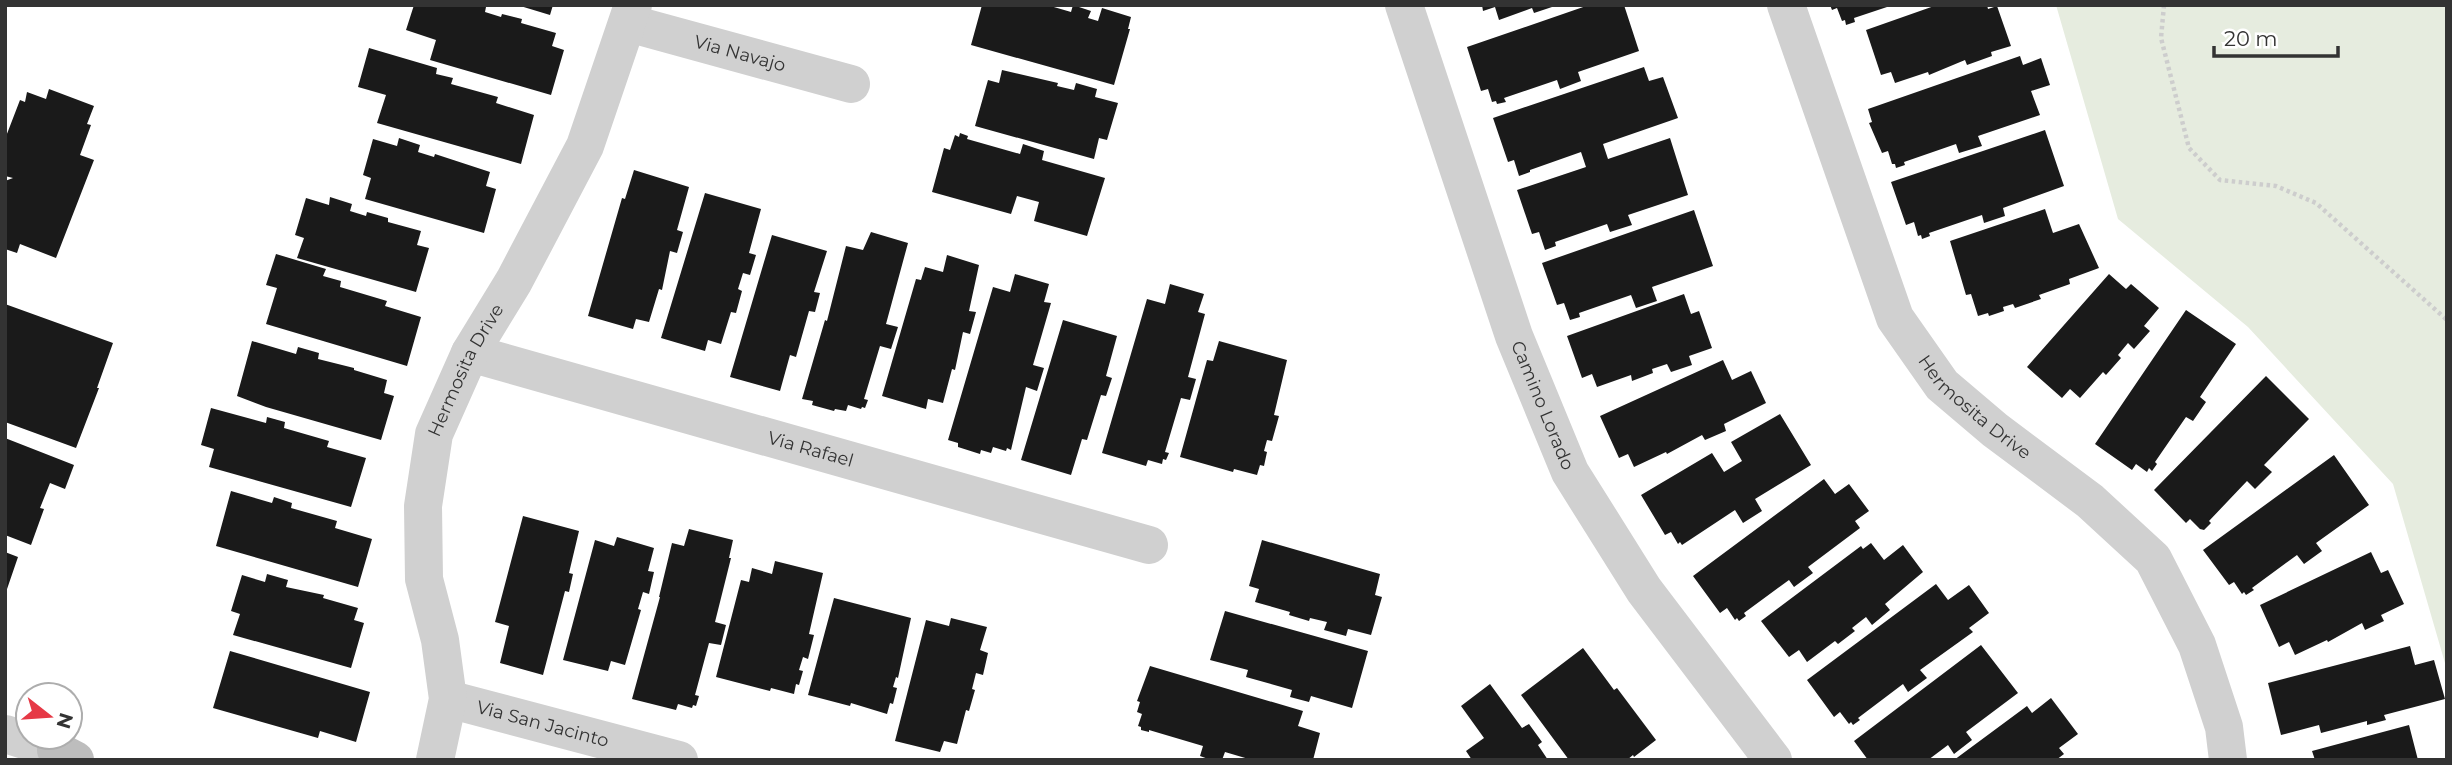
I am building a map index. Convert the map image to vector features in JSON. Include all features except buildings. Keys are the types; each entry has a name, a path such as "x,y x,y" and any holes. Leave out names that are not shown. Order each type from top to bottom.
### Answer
{"street":[{"name":"Camino Lorado","path":"1404,5 1514,335 1570,472 1644,590 1755,753"},
{"name":"Hermosita Drive","path":"1786,5 1895,318 1941,385 1995,430 2090,501 2153,559 2197,645 2224,727 2228,760"},
{"name":"Hermosita Drive","path":"435,760 448,699 440,640 424,579 423,506 434,434 470,354 514,281 585,146 631,14"},
{"name":"Via Navajo","path":"631,14 851,84"},
{"name":"Via Rafael","path":"470,354 1149,545"},
{"name":"Via San Jacinto","path":"448,699 680,760"},
{"path":"5,734 66,755"}],"path":[{"path":"2164,5 2161,38 2189,148 2220,180 2276,186 2316,203 2447,320"}],"shaded area":[{"path":"2056,5 2447,5 2447,670 2393,484 2248,327 2118,219"}]}
